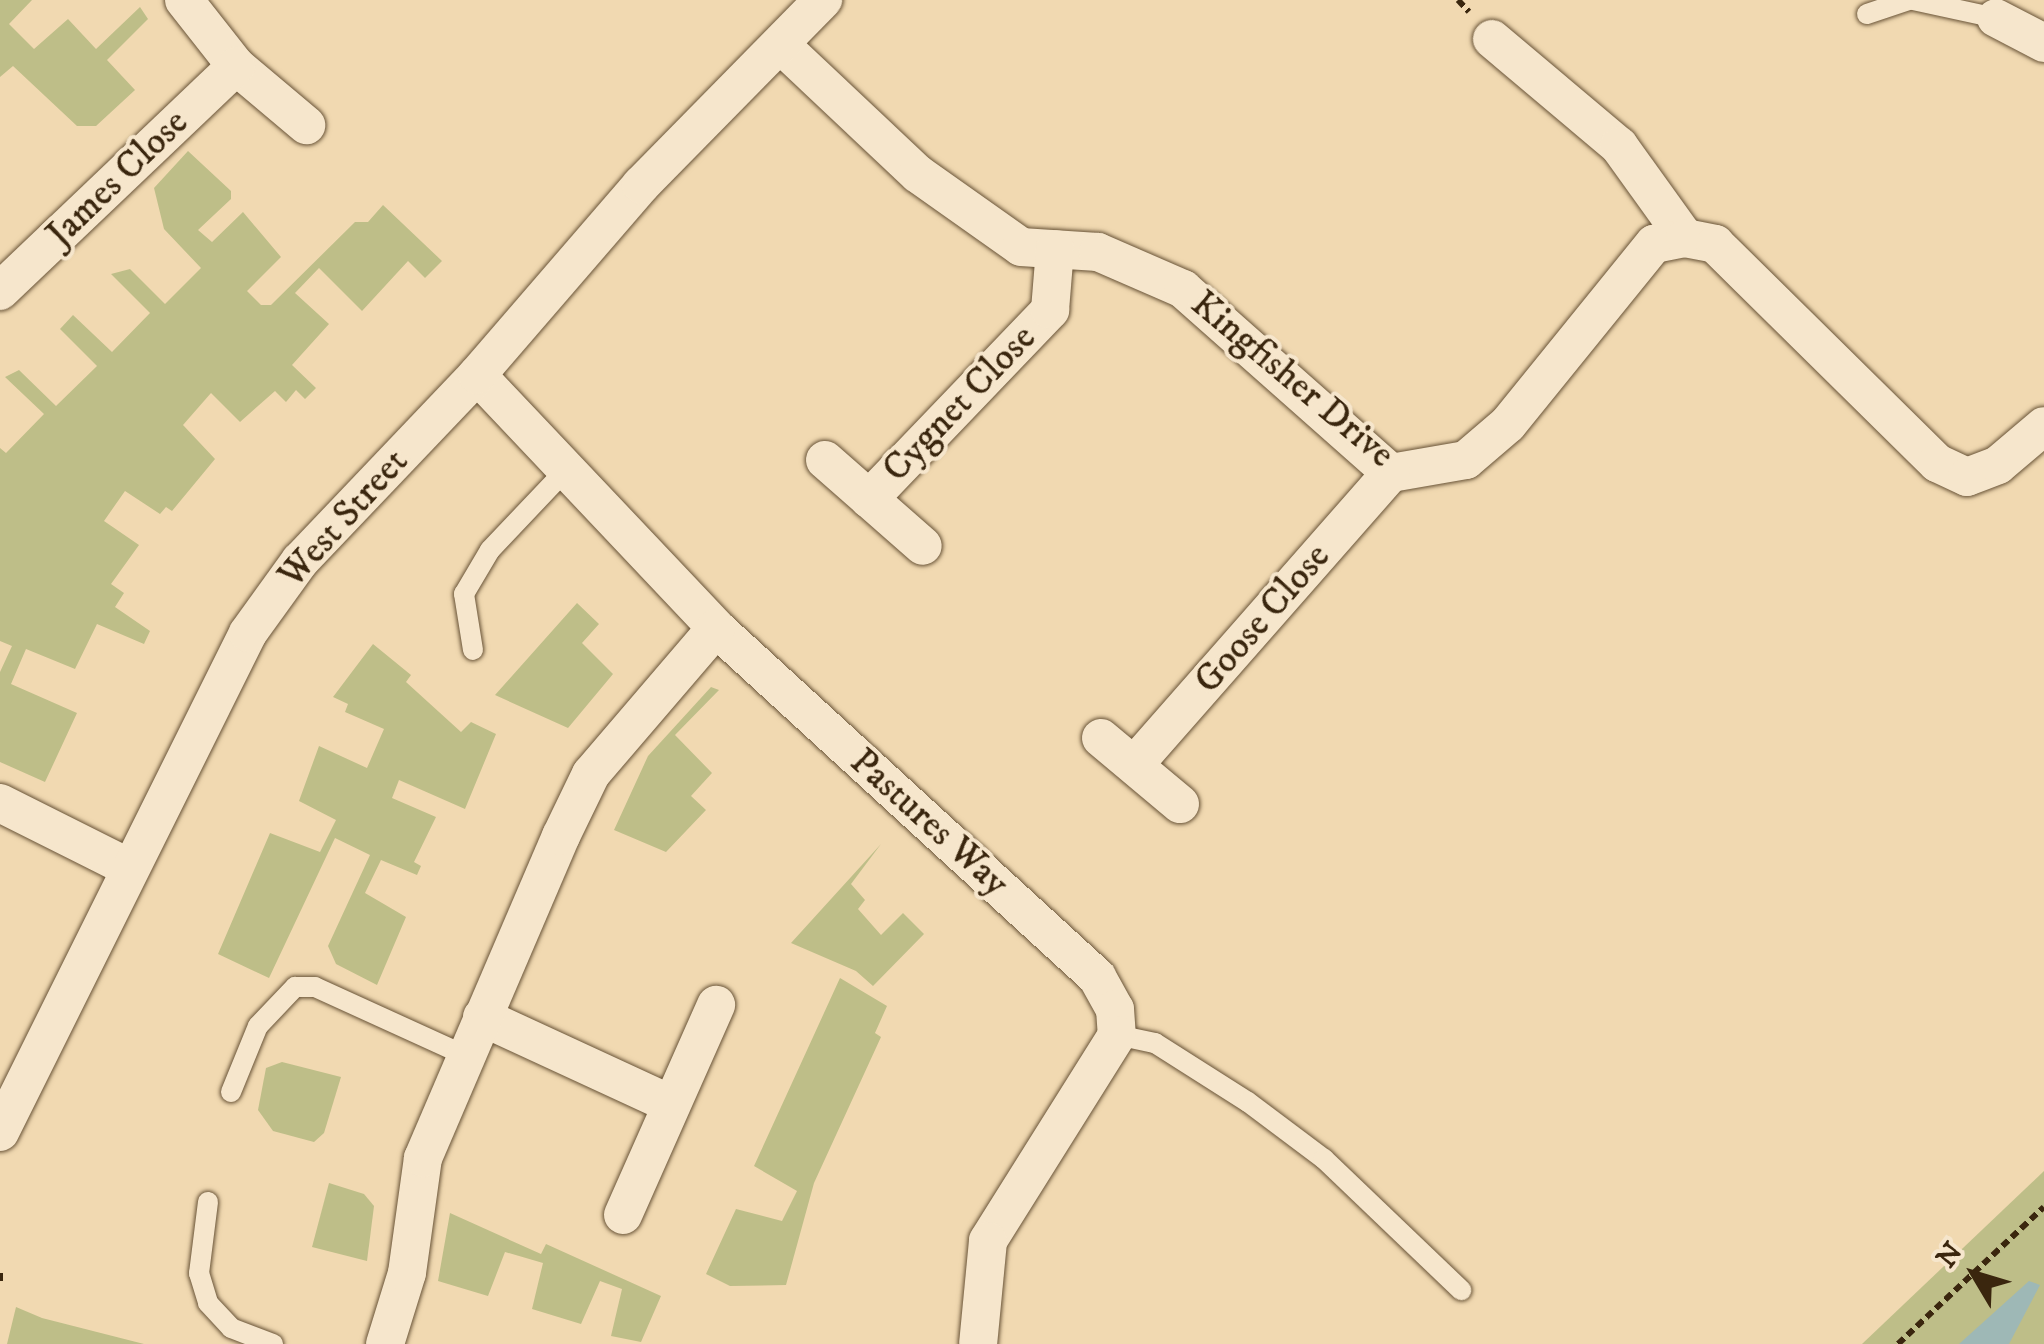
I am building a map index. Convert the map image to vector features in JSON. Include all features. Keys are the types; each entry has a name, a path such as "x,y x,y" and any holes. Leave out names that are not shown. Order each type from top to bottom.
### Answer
{"street":[{"path":"184,0 236,66 306,125"},
{"name":"West Street","path":"0,1132 248,633 300,560 477,374 641,185 823,0"},
{"path":"1996,18 2044,43"},
{"path":"1492,40 1618,146 1685,238 1715,244 1937,463 1968,477 1998,465 2044,426"},
{"name":"Kingfisher Drive","path":"781,46 918,174 1021,247 1098,252 1183,289 1391,474 1466,460 1508,424 1654,244 1685,238"},
{"name":"James Close","path":"0,292 236,66"},
{"name":"Cygnet Close","path":"869,499 1050,310 1056,249"},
{"name":"Pastures Way","path":"477,374 716,628 1096,977 1115,1009 1118,1035"},
{"name":"Cygnet Close","path":"825,460 924,546"},
{"name":"Goose Close","path":"1135,764 1391,474"},
{"path":"385,1344 406,1273 422,1158 590,774 716,628"},
{"path":"1101,738 1180,804"},
{"path":"0,803 130,868"},
{"path":"622,1215 716,1006"},
{"path":"482,1017 670,1104"},
{"path":"978,1344 988,1240 1118,1035"}],"lane":[{"path":"1867,14 1911,0 1996,18"},
{"path":"474,650 464,594 490,550 566,470"},
{"path":"231,1092 258,1026 295,987 315,987 464,1056"},
{"path":"1118,1035 1154,1042 1248,1102 1338,1172 1460,1290"},
{"path":"208,1202 199,1273 208,1303 231,1328 274,1344"}],"path":[{"path":"1898,1344 2044,1207"},
{"path":"0,1272 0,1286"}],"green space":[{"path":"0,0 32,0 9,24 34,49 68,19 96,49 140,7 148,19 107,60 135,90 96,126 77,126 13,66 0,77"},
{"path":"188,151 231,191 231,199 198,230 212,242 243,212 281,257 247,291 261,305 271,305 355,222 368,222 383,205 442,261 425,278 408,261 362,311 319,268 295,293 329,324 292,365 316,388 305,399 296,390 286,402 275,391 240,422 211,393 183,425 215,459 172,511 166,507 160,514 125,491 104,521 139,545 111,584 124,593 115,607 150,631 144,644 97,624 75,669 26,649 11,684 77,713 45,782 0,762 0,672 12,646 0,641 0,448 6,453 44,414 5,377 19,370 56,406 97,366 60,329 73,315 112,352 150,313 111,274 130,269 165,304 201,268 164,229 154,188"},
{"path":"577,603 599,624 582,643 613,674 568,728 495,695"},
{"path":"373,644 411,675 406,682 461,732 471,722 496,734 465,809 399,780 392,798 436,817 414,862 421,866 417,875 381,860 365,893 406,917 377,985 336,964 328,946 370,855 335,838 269,978 218,954 270,833 320,852 336,820 299,801 319,746 367,768 384,729 345,712 348,704 333,697"},
{"path":"711,687 719,690 675,735 712,773 691,796 706,810 666,852 614,830 648,756"},
{"path":"881,844 851,884 865,900 858,909 881,935 903,913 924,934 873,986 856,971 791,943"},
{"path":"840,978 887,1006 875,1033 881,1037 814,1183 786,1285 730,1286 706,1274 736,1209 782,1221 797,1191 754,1166"},
{"path":"282,1062 341,1077 324,1133 314,1142 273,1131 258,1110 266,1068"},
{"path":"2044,1171 2044,1344 1862,1344"},
{"path":"329,1183 364,1194 374,1206 367,1261 312,1247"},
{"path":"450,1213 541,1254 546,1244 661,1296 641,1342 611,1336 622,1289 600,1281 581,1324 532,1309 543,1263 505,1252 488,1296 438,1281"},
{"path":"16,1307 42,1318 144,1344 7,1344"}],"water":[{"path":"2029,1281 2040,1285 2009,1344 1959,1344"}]}
